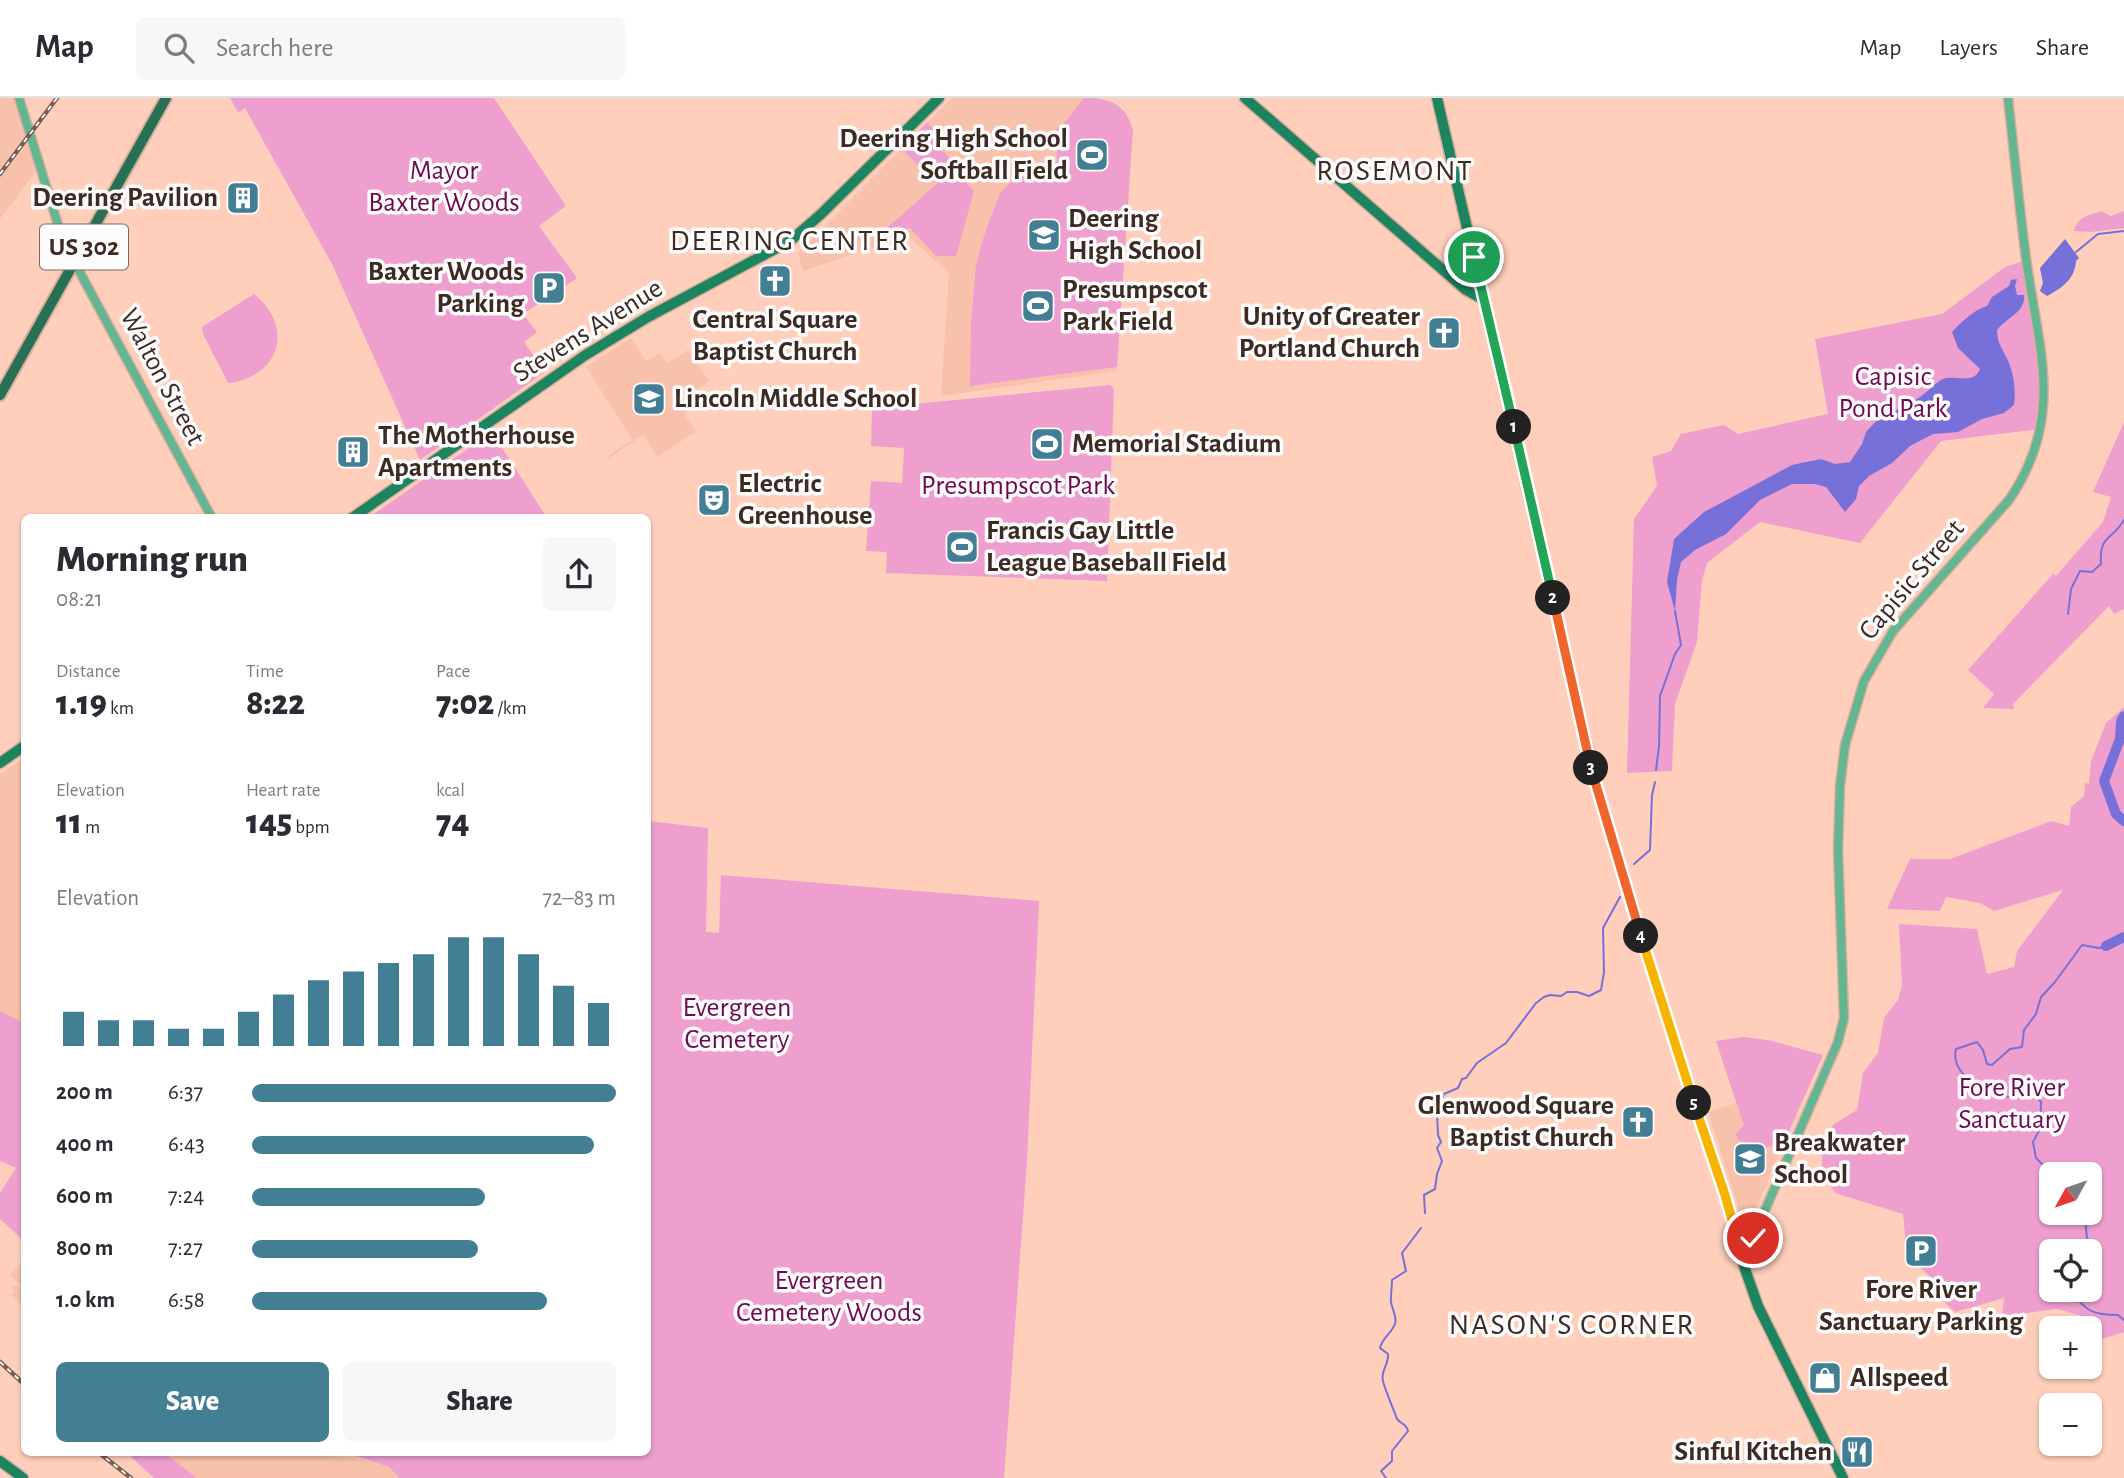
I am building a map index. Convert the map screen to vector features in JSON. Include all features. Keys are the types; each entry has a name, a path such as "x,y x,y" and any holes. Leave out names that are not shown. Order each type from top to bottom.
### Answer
{"highway":[{"name":"US 302","path":"0,395 166,98"}],"main road":[{"name":"Stevens Avenue","path":"358,514 584,356 649,317 794,238 939,98"},
{"path":"1244,98 1466,290 1483,300"},
{"path":"1437,98 1588,757 1758,1306 1843,1478"},
{"path":"0,763 21,748"},
{"path":"0,1461 23,1478"}],"street":[{"name":"Walton Street","path":"19,98 56,224 74,264 210,514"},
{"name":"Capisic Street","path":"1739,1245 1753,1238 1838,1042 1844,1018 1838,850 1840,786 1845,745 1864,681 1893,631 2010,500 2025,477 2035,453 2043,415 2045,375 2026,260 2008,98"}],"shaded area":[{"path":"0,98 15,98 36,171 0,219"},
{"name":"Deering High School","path":"952,98 1099,98 1131,121 1116,371 941,396 949,273 908,236 803,271 798,253"},
{"path":"2065,239 2079,258 2067,282 2047,296 2040,291 2043,283 2040,268"},
{"path":"2017,279 2017,295 2024,295 2024,301 2015,314 1997,330 1999,343 2012,373 2014,405 2004,413 1982,419 1958,432 1933,434 1910,446 1892,463 1869,476 1859,486 1856,499 1845,512 1826,487 1815,484 1792,484 1760,500 1726,534 1695,550 1681,562 1675,611 1667,582 1674,539 1704,512 1792,465 1821,459 1835,464 1850,462 1862,444 1866,432 1879,418 1878,413 1896,410 1918,399 1946,378 1970,378 1977,374 1980,369 1958,348 1952,332 1977,310 1987,306 1992,297 2009,286 2011,280"},
{"name":"Lincoln Middle School","path":"631,338 646,361 660,353 668,363 688,350 709,381 688,395 696,406 684,414 696,431 658,457 643,435 609,458 608,456 633,440 586,367"},
{"path":"21,760 21,1193 19,1166 0,1152 0,774"},
{"name":"Breakwater School","path":"1736,1103 1743,1123 1786,1138 1746,1232 1708,1112"},
{"path":"21,1262 21,1285 10,1275"},
{"path":"10,1286 21,1287 21,1304 11,1295 15,1291"},
{"path":"146,1456 328,1456 446,1469 450,1478 171,1478"}],"green space":[{"name":"Mayor Baxter Woods","path":"230,98 494,98 566,206 539,226 577,278 523,314 537,332 524,342 545,372 420,460 332,264 245,108 238,113"},
{"name":"Presumpscot Park","path":"1084,98 1102,99 1115,104 1126,114 1133,130 1117,367 970,386 971,323 976,265 1000,193 1016,177 1028,177 1028,174 1057,174 1057,127 1062,126"},
{"path":"927,122 944,140 938,146 959,168 956,172 974,191 956,256 936,256 910,228 882,237 880,234 939,182 934,181 902,149"},
{"path":"2101,211 2111,216 2124,211 2124,228 2074,231 2081,219"},
{"name":"Capisic Pond Park","path":"2026,260 2042,354 2041,429 1941,441 1860,543 1760,522 1707,563 1702,580 1697,642 1675,704 1672,771 1627,773 1634,519 1657,486 1652,457 1671,451 1681,434 1724,425 1738,434 1828,414 1815,339 1942,314 2005,267"},
{"path":"254,294 267,307 275,321 278,335 276,349 270,361 260,371 246,379 228,383 202,327"},
{"name":"Presumpscot Park","path":"1110,385 1114,389 1107,581 886,573 887,552 866,551 871,481 902,483 904,448 871,446 872,408"},
{"path":"2124,422 2124,609 2114,614 2109,606 2013,704 2014,709 1983,708 1994,694 1968,670 2103,522 2111,497 2093,492"},
{"path":"492,432 544,514 374,514"},
{"name":"Fore River Sanctuary","path":"2124,707 2124,1332 2102,1339 2102,1316 2083,1316 2057,1309 2002,1316 2004,1298 1955,1312 1938,1296 1933,1280 1915,1262 1906,1245 1903,1214 1835,1193 1822,1173 1822,1143 1834,1124 1857,1110 1863,1073 1878,1053 1884,1018 1898,1000 1902,985 1899,924 1977,929 1987,974 2014,967 2017,951 2063,890 1994,911 1980,903 1946,897 1940,911 1887,909 1910,859 1950,859 2051,821 2069,826 2071,807 2084,796 2085,783 2089,784 2091,761 2106,723"},
{"path":"651,821 708,828 706,932 719,933 721,875 1039,901 1027,1161 1004,1478 400,1478 389,1467 357,1456 651,1456"},
{"path":"0,1011 21,1022 21,1238 0,1219 0,1193 16,1168 0,1161"},
{"path":"1743,1037 1768,1040 1823,1055 1786,1138 1776,1134 1778,1143 1766,1148 1738,1140 1736,1134 1745,1124 1716,1041"},
{"path":"130,1456 168,1456 197,1478 154,1478"}],"waterway":[{"path":"2076,252 2098,234 2124,231"},
{"path":"2068,614 2071,589 2080,571 2092,572 2101,564 2104,542 2124,520"},
{"path":"1656,770 1660,696 1675,654 1681,645 1675,611"},
{"path":"2124,716 2120,739 2104,781 2116,814 2124,821"},
{"path":"1634,864 1650,850 1655,782"},
{"path":"1425,1213 1424,1195 1435,1189 1442,1161 1437,1148 1441,1142 1437,1112 1444,1094 1458,1088 1462,1079 1466,1078 1477,1063 1506,1043 1536,1003 1544,997 1561,996 1567,992 1589,996 1601,990 1604,972 1603,928 1620,897"},
{"path":"2106,946 2124,937"},
{"path":"2040,1162 2036,1158 2033,1142 2040,1129 2041,1102 2031,1091 2019,1086 2015,1089 2016,1098 1996,1094 1975,1084 1959,1069 1956,1049 1977,1042 1983,1050 1987,1064 1992,1065 2010,1049 2022,1047 2024,1030 2036,1014 2041,997 2082,945 2099,948 2106,946"},
{"path":"2086,1225 2087,1239"},
{"path":"1386,1478 1381,1471 1392,1461 1392,1451 1408,1431 1397,1419 1385,1388 1383,1374 1388,1354 1380,1348 1395,1324 1391,1301 1392,1280 1406,1271 1402,1253 1421,1228"},
{"path":"2080,1302 2097,1313 2118,1315 2124,1320"}],"railway":[{"path":"0,174 57,98"},
{"path":"0,1362 21,1381"},
{"path":"103,1456 131,1478"}],"place":[{"name":"Deering High School Softball Field","path":"1092,155"},
{"name":"Deering Pavilion","path":"243,198"},
{"name":"Deering High School","path":"1044,235"},
{"name":"Central Square Baptist Church","path":"775,281"},
{"name":"Baxter Woods Parking","path":"549,288"},
{"name":"Presumpscot Park Field","path":"1038,306"},
{"name":"Unity of Greater Portland Church","path":"1444,333"},
{"name":"Lincoln Middle School","path":"649,399"},
{"name":"Memorial Stadium","path":"1047,444"},
{"name":"The Motherhouse Apartments","path":"353,452"},
{"name":"Electric Greenhouse","path":"714,500"},
{"name":"Francis Gay Little League Baseball Field","path":"962,547"},
{"name":"Glenwood Square Baptist Church","path":"1638,1122"},
{"name":"Breakwater School","path":"1750,1159"},
{"name":"Fore River Sanctuary Parking","path":"1921,1251"},
{"name":"Allspeed","path":"1825,1378"},
{"name":"Sinful Kitchen","path":"1857,1452"}],"district":[{"name":"ROSEMONT","path":"1395,171"},
{"name":"DEERING CENTER","path":"790,241"},
{"name":"NASON'S CORNER","path":"1572,1325"}],"route":[{"path":"1474,257 1596,786 1739,1245 1753,1238"}],"park label":[{"name":"Evergreen Cemetery","path":"737,1024"},
{"name":"Evergreen Cemetery Woods","path":"829,1297"}]}
